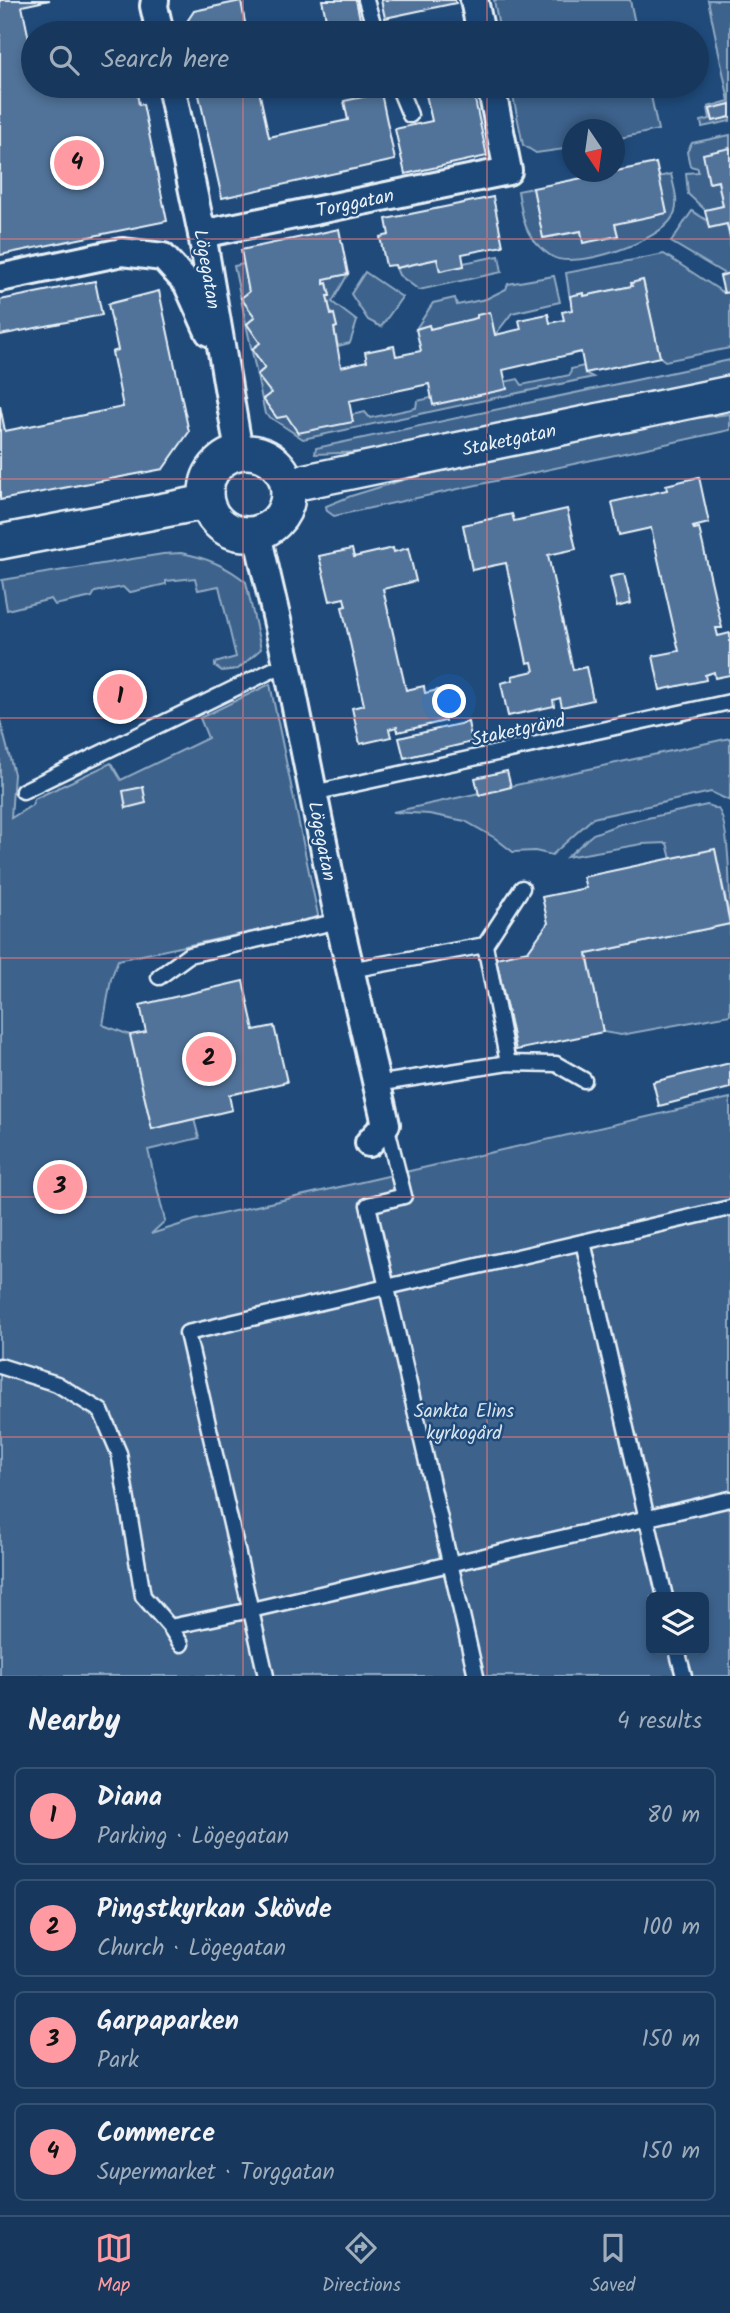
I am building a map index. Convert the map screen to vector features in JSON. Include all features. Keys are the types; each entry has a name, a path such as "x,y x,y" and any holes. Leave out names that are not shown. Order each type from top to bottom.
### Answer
{"street":[{"path":"155,0 157,21"},
{"path":"474,0 478,21"},
{"name":"Lögegatan","path":"174,98 202,234 239,452"},
{"name":"Torggatan","path":"202,234 508,171 493,98"},
{"path":"0,278 122,252 163,257 187,283 224,365"},
{"name":"Staketgatan","path":"288,485 730,393"},
{"path":"239,452 264,455 284,473 288,485 289,498 279,521 257,534 246,535 225,528 210,512 206,502 212,470 219,462 239,452"},
{"path":"0,542 206,502"},
{"name":"Lögegatan","path":"257,534 376,1084 377,1134"}],"lane":[{"path":"366,0 372,21"},
{"path":"403,98 410,115"},
{"path":"23,791 287,663"},
{"name":"Staketgränd","path":"313,793 730,702"},
{"path":"508,1063 485,945 522,888"},
{"path":"159,977 189,955 339,921"},
{"path":"350,970 485,945"},
{"path":"376,1084 508,1063 556,1064 584,1080"},
{"path":"377,1134 404,1196 368,1205 476,1676"},
{"path":"266,1676 187,1333 730,1208"},
{"path":"583,1242 664,1592"},
{"path":"0,1367 57,1384 101,1411 119,1453 144,1596 181,1644"},
{"path":"170,1627 730,1499"},
{"path":"678,1655 684,1676"}],"green space":[{"path":"494,0 630,0 634,21 498,21"},
{"path":"708,0 730,0 730,104 710,109 713,121 730,117 730,121 702,127 701,121 710,119 708,107 729,101"},
{"path":"513,98 651,98 658,130 625,137 625,119 562,119 562,149 536,153 523,145"},
{"path":"730,135 730,148 709,183 718,181 723,206 705,210 688,194 686,173 698,172 698,168 690,166 687,152 692,143"},
{"path":"671,174 676,201 673,216 666,226 636,244 597,257 562,260 542,249 526,228 518,191 533,188 544,238 581,231 618,235 615,224 659,177"},
{"path":"692,211 708,221 727,224 730,238 730,273 725,274 671,242"},
{"path":"664,254 724,293 730,292 730,348 665,361 660,357 643,280 632,283 632,286 584,296 583,293 571,296 570,299 566,273"},
{"path":"499,256 502,272 419,290 399,275 396,268 437,259 440,271"},
{"path":"244,264 249,292 241,299 255,317 247,324 260,343 252,350 265,368 257,375 271,393 263,399 277,418 287,416 295,427 365,412 370,418 416,408 417,401 518,379 522,385 570,375 571,369 584,366 585,373 593,377 303,439 265,414 234,266"},
{"path":"365,272 402,297 381,327 368,320 351,294"},
{"path":"348,274 332,302 357,321 350,343 338,346 334,328 337,327 333,314 331,315 327,296 330,295 324,279"},
{"path":"554,276 560,302 512,313 495,335 490,313 430,329 429,325 416,329 433,303 455,298 457,305 486,299 506,289 508,284"},
{"path":"730,360 730,375 434,439 365,452 315,454 316,448"},
{"path":"730,414 730,430 334,516 327,511 326,506 406,479 687,419"},
{"path":"181,553 215,563 246,582 261,649 238,669 222,671 215,666 215,663 236,657 219,586 198,590 195,578 166,581 166,584 131,592 123,587 95,592 92,597 55,605 51,599 7,610 2,580"},
{"name":"Sankta Elins kyrkogård","path":"270,684 318,915 317,918 118,960 111,979 103,1025 130,1035 152,1129 194,1119 199,1138 148,1150 165,1221 151,1234 195,1220 730,1098 730,1676 0,1676 0,720 14,774 11,818 32,805 34,799 111,763 121,780 208,738 200,718"},
{"path":"730,738 730,801 711,792 593,818 552,855 535,851 513,852 465,821 429,814 393,812"},
{"path":"707,805 718,809 725,829 729,861 730,919 715,850 671,859 667,843 642,844 567,857 593,834 620,824"},
{"path":"730,924 730,1015 621,1035 603,1032 587,954"}],"building":[{"path":"0,0 50,0 22,6 25,21 21,21 21,98 138,98 139,105 143,104 167,221 0,255"},
{"path":"322,0 356,0 360,21 326,21"},
{"path":"381,0 455,0 456,3 385,18"},
{"path":"241,1 245,21 187,21 194,11"},
{"path":"200,98 261,98 269,137 348,120 344,101 382,98 395,160 222,198"},
{"path":"427,98 475,98 487,156 405,174 395,129 432,121"},
{"path":"730,104 730,117 713,121 710,109"},
{"path":"730,148 730,238 727,224 709,228 705,210 723,206 718,181 709,183 703,154"},
{"path":"656,163 667,213 615,224 618,236 583,243 581,231 543,238 533,188 563,182 625,182 625,169"},
{"path":"493,197 503,246 462,254 464,266 440,271 437,259 396,268 395,265 386,266 380,237 389,235 386,219"},
{"path":"339,229 348,274 324,279 324,284 327,283 331,315 334,314 337,327 334,328 341,367 367,361 365,352 394,346 396,356 421,351 416,329 429,325 430,329 477,318 477,315 490,312 495,335 521,329 519,320 548,314 550,323 564,320 562,312 572,310 570,296 584,293 584,296 632,286 631,283 643,280 660,357 585,373 581,352 503,370 507,389 433,405 429,384 349,401 353,422 298,433 287,416 277,418 263,399 271,393 257,375 265,368 252,349 260,343 247,324 255,317 241,298 249,292 241,250"},
{"path":"730,273 730,292 724,293 720,276"},
{"path":"95,281 102,315 0,335 0,300"},
{"path":"159,291 189,432 163,469 0,500 0,406 5,431 123,407 112,352 118,350 108,304"},
{"path":"699,477 709,523 693,527 699,528 722,628 716,628 718,636 730,633 730,675 715,678 714,672 705,675 706,680 660,690 653,656 679,651 651,528 619,535 612,502 667,490 666,485"},
{"path":"567,509 576,549 548,555 573,670 586,667 593,700 562,707 560,698 553,700 554,706 508,716 501,683 513,680 512,676 534,671 532,662 527,663 506,563 472,570 463,525 512,514 514,521"},
{"path":"393,548 394,552 408,548 416,581 383,589 406,690 424,686 425,693 438,690 445,721 398,732 397,727 389,729 391,737 360,744 352,708 364,705 342,607 346,606 344,598 330,601 319,556 352,549 354,557"},
{"path":"624,574 631,603 617,607 610,577"},
{"path":"468,722 472,742 404,758 399,738"},
{"path":"507,771 511,787 479,795 475,778"},
{"path":"143,787 146,803 126,808 123,791"},
{"path":"715,849 730,924 587,954 603,1032 516,1050 496,958 528,951 548,923 542,897 586,888 583,877"},
{"path":"243,981 254,1030 274,1026 287,1082 229,1095 232,1110 152,1129 130,1035 146,1032 140,1005"},
{"path":"730,1063 730,1088 659,1106 653,1082"}],"place":[{"name":"Commerce","path":"77,163"},
{"name":"Diana","path":"120,697"},
{"name":"Pingstkyrkan Skövde","path":"209,1059"},
{"name":"Garpaparken","path":"60,1187"}]}
